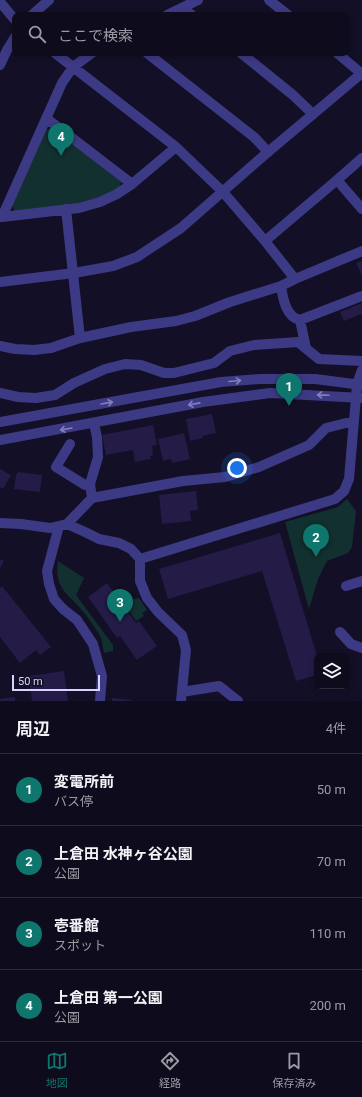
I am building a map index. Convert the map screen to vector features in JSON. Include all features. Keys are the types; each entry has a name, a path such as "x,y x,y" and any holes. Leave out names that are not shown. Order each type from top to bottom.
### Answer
{"street":[{"path":"35,12 49,0"},
{"path":"173,12 198,0"},
{"path":"269,0 284,12"},
{"path":"0,2 12,16"},
{"path":"182,8 188,12"},
{"path":"0,65 12,42"},
{"path":"59,56 176,147 223,192 295,279"},
{"path":"1,217 62,84 73,67 88,56"},
{"path":"151,56 254,137 268,152"},
{"path":"245,56 294,95 313,114"},
{"path":"0,282 74,273 114,266 137,257 181,228 362,73 341,56"},
{"path":"46,118 132,184"},
{"path":"1,217 79,208 100,202 117,194 132,184 176,147"},
{"path":"265,241 362,158"},
{"path":"337,180 362,209"},
{"path":"66,209 80,338"},
{"path":"0,346 15,349 34,350 51,348 80,338 131,327 176,321 195,316 230,302 281,286 362,250"},
{"path":"281,286 286,307 296,319 300,320 362,296"},
{"path":"300,320 306,348"},
{"path":"0,393 18,397 36,398 55,395 74,383 105,369 125,364 141,365 164,374 174,373 214,363 230,351 254,345 298,342 319,359 362,361"},
{"path":"140,559 335,498 344,491 349,479 354,421 359,397 362,370"},
{"path":"0,422 221,382 260,379 315,380 360,385"},
{"path":"0,440 94,424 203,402 270,394 359,397"},
{"path":"100,701 102,676 93,644 77,620 63,609 54,599 49,584 47,571 63,525 92,498 148,486 183,481 225,478 239,474 309,445 326,428 354,421"},
{"path":"92,498 90,484 98,457 97,437 94,424"},
{"path":"70,444 56,467 85,485 90,484"},
{"path":"0,523 50,528 63,525 85,532 99,540 119,543 131,549 140,559 140,581 146,598 158,612 182,634 186,650 181,697 219,686 238,701"},
{"path":"346,586 362,581"},
{"path":"340,632 351,644 362,648"}],"green space":[{"path":"51,128 121,182 120,187 98,199 78,204 15,211 12,206 46,130"},
{"path":"347,499 356,511 352,547 348,553 327,561 318,579 309,609 285,522 338,507"},
{"path":"58,561 84,578 76,595 113,645 113,651 104,653 102,640 98,632 80,607 64,591 58,579"},
{"path":"139,598 147,610 142,613 144,616 136,621 124,603 128,600"}],"building":[{"path":"362,261 362,276 356,263"},
{"path":"362,303 362,318 361,314 344,321 340,312"},
{"path":"212,414 216,433 202,436 203,438 190,441 186,419"},
{"path":"153,425 157,445 152,446 153,455 150,456 151,459 135,462 133,450 106,455 102,435"},
{"path":"184,433 190,459 172,463 171,459 163,461 158,439"},
{"path":"0,469 11,475 3,489 0,487"},
{"path":"18,472 42,475 40,492 14,489 16,475"},
{"path":"196,491 198,510 190,511 191,521 162,524 159,495"},
{"path":"280,533 316,653 314,653 314,676 296,681 262,571 168,599 159,569"},
{"path":"0,559 4,561 0,568"},
{"path":"107,583 136,623 139,621 157,646 137,660 120,636 117,638 88,597"},
{"path":"2,586 51,647 40,655 36,650 20,663 0,637 0,588"},
{"path":"64,671 68,701 32,701 29,676"},
{"path":"15,697 15,701 0,701 0,699"},
{"path":"112,698 132,700 132,701 112,701"}],"place":[{"name":"上倉田 第一公園","path":"61,156"},
{"name":"変電所前","path":"289,406"},
{"name":"上倉田 水神ヶ谷公園","path":"316,557"},
{"name":"壱番館","path":"120,622"}]}
